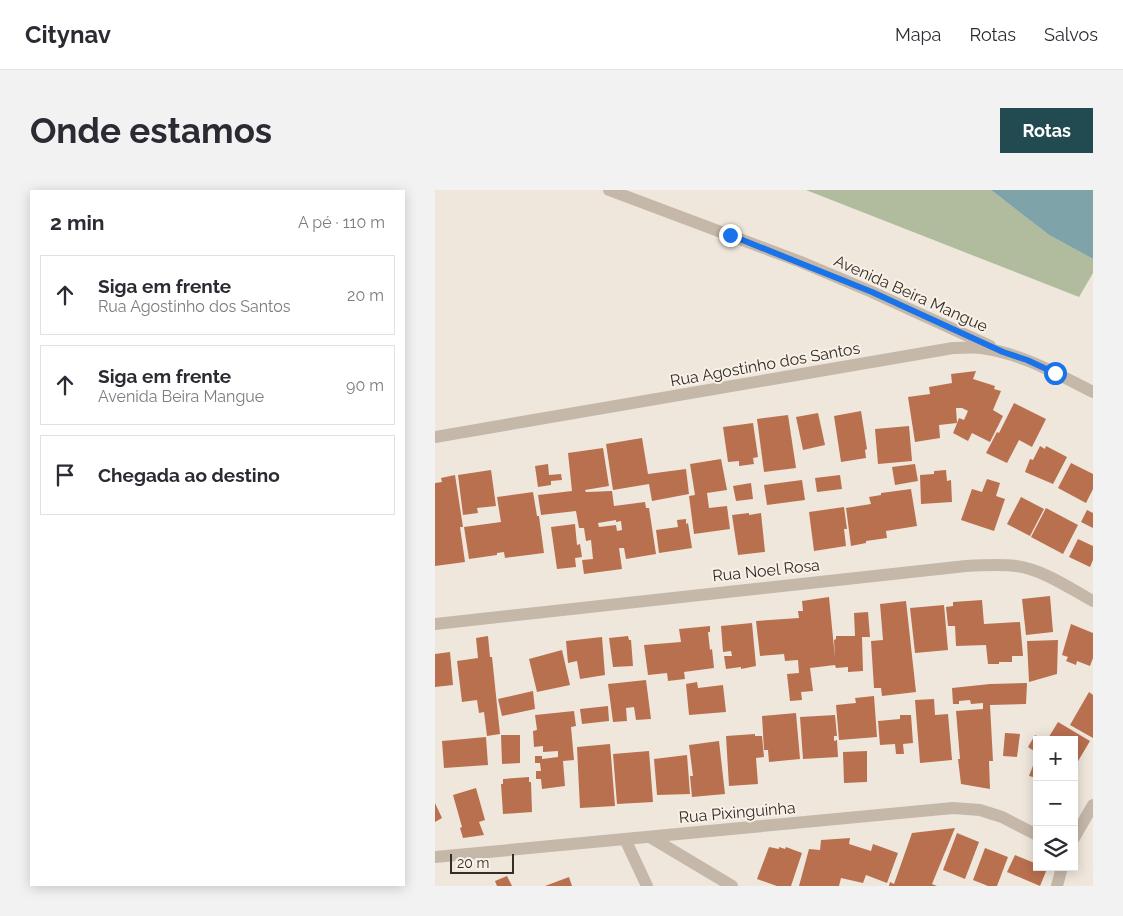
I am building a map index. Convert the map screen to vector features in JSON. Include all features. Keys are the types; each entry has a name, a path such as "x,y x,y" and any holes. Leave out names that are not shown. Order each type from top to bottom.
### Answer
{"street":[{"name":"Avenida Beira Mangue","path":"609,190 801,262 1003,352"},
{"name":"Rua Agostinho dos Santos","path":"435,437 953,348 979,348 1003,352 1027,360 1093,392"},
{"name":"Rua Noel Rosa","path":"435,624 966,566 1016,566 1033,570 1093,601"},
{"path":"1078,831 1093,805"},
{"name":"Rua Pixinguinha","path":"435,857 953,808 980,810 1003,816 1033,833"},
{"path":"651,837 732,886"},
{"path":"625,839 647,886"},
{"path":"1057,886 1061,871"}],"green space":[{"path":"806,190 991,190 1049,235 1093,259 1093,273 1079,297"}],"water":[{"path":"991,190 1093,190 1093,259 1049,235"}],"building":[{"path":"976,371 973,379 995,386 994,389 1001,391 993,410 1003,416 990,442 972,433 968,441 953,433 956,426 959,418 964,420 968,411 956,408 957,423 939,425 940,438 915,442 908,397 930,394 929,387 952,383 951,374"},
{"path":"1014,403 1046,419 1032,447 1019,440 1007,463 986,453 997,432 999,433"},
{"path":"861,411 867,449 865,450 866,458 841,462 834,416"},
{"path":"818,413 825,445 803,450 796,417"},
{"path":"788,415 796,468 764,472 757,419"},
{"path":"753,423 758,457 753,458 754,464 739,466 739,461 728,462 723,427"},
{"path":"909,426 912,461 878,464 875,429"},
{"path":"642,438 648,474 686,469 689,494 652,501 649,484 613,490 606,444"},
{"path":"1040,446 1045,449 1046,446 1067,457 1053,484 1025,472 1030,459 1033,460"},
{"path":"603,448 609,486 585,490 586,492 612,491 614,506 645,502 646,508 649,508 656,554 626,559 624,548 619,548 622,569 584,574 582,560 593,559 591,540 586,541 584,528 579,528 576,511 541,515 538,495 572,491 568,453","holes":["616,520 616,522 621,521 622,530 617,531 616,525 599,527 598,523"]},
{"path":"721,459 727,490 707,493 709,508 727,506 730,529 694,534 689,496 695,495 690,464"},
{"path":"1071,463 1093,474 1093,489 1086,503 1058,488"},
{"path":"548,464 549,475 561,474 562,480 551,481 551,485 538,487 535,466"},
{"path":"915,464 918,481 895,485 892,467"},
{"path":"491,470 496,506 477,508 478,513 463,515 458,475"},
{"path":"946,470 947,481 951,480 952,502 921,504 920,475 934,474 934,471"},
{"path":"455,475 463,527 460,527 465,562 435,566 435,483 442,482 441,478"},
{"path":"840,475 842,489 817,492 815,478"},
{"path":"987,479 1000,483 996,496 1005,499 994,531 961,520 972,489 982,492"},
{"path":"802,480 805,500 767,505 764,485"},
{"path":"751,483 753,499 736,501 733,486"},
{"path":"911,489 917,526 886,531 887,538 866,541 866,543 851,546 846,508 871,504 869,497 881,495 881,493"},
{"path":"533,492 537,516 539,516 544,553 505,558 504,552 497,553 497,555 469,559 464,527 501,522 497,497"},
{"path":"1021,497 1044,509 1030,536 1007,524"},
{"path":"844,507 847,529 844,529 846,546 814,551 809,512"},
{"path":"1046,508 1078,525 1063,554 1031,537"},
{"path":"1087,510 1093,513 1093,528 1081,522"},
{"path":"749,513 749,515 761,513 765,552 738,555 732,515"},
{"path":"686,519 692,548 659,553 656,530 678,527 677,520"},
{"path":"575,524 577,545 580,544 582,557 575,558 576,567 557,569 551,527"},
{"path":"1078,539 1093,546 1093,560 1090,567 1069,557"},
{"path":"1050,596 1053,632 1026,635 1022,599"},
{"path":"829,597 835,658 834,640 836,636 855,636 854,613 868,612 870,637 862,637 863,671 848,672 848,667 836,668 835,665 810,668 813,691 801,692 802,700 790,701 787,674 799,673 798,660 785,661 784,654 760,656 756,621 799,618 798,611 803,611 802,601"},
{"path":"982,600 984,624 1020,622 1023,656 1012,656 1012,662 988,664 986,645 956,646 955,626 948,626 946,607 953,606 953,602"},
{"path":"906,601 916,692 882,696 881,688 874,688 871,641 883,640 880,604"},
{"path":"944,605 948,650 915,653 910,608"},
{"path":"752,623 756,666 726,669 724,656 732,656 731,651 723,652 721,626"},
{"path":"1071,624 1093,633 1093,658 1090,666 1077,661 1076,665 1066,661 1068,657 1062,655"},
{"path":"710,626 710,632 708,632 714,668 684,672 685,679 668,681 667,673 648,675 644,645 681,642 679,629"},
{"path":"488,636 500,734 487,736 484,712 479,713 477,700 462,702 457,661 478,658 476,638"},
{"path":"628,636 629,640 631,640 633,666 613,667 609,638"},
{"path":"602,637 605,675 580,679 577,661 568,663 566,641"},
{"path":"1058,640 1057,674 1029,682 1027,641"},
{"path":"562,650 570,685 537,692 529,659"},
{"path":"450,652 453,685 435,687 435,654"},
{"path":"646,680 651,719 636,720 634,707 626,708 627,721 613,722 608,684"},
{"path":"697,682 698,688 723,685 726,712 689,715 686,684"},
{"path":"1027,683 1026,704 990,705 993,761 989,761 990,789 961,784 956,711 983,709 983,703 971,704 970,700 959,701 959,704 953,704 952,688"},
{"path":"533,691 535,709 502,716 498,699"},
{"path":"1089,692 1093,695 1093,738 1070,725"},
{"path":"874,696 877,737 839,740 836,705 856,703 855,698"},
{"path":"934,699 935,715 948,714 952,760 920,763 915,700"},
{"path":"608,706 609,721 582,724 580,709"},
{"path":"574,711 576,726 571,727 574,760 563,761 565,786 542,789 541,779 536,779 536,771 541,771 540,763 535,763 535,756 542,756 542,759 558,757 558,751 543,752 543,746 534,747 533,731 537,730 535,715"},
{"path":"796,713 800,759 769,762 768,750 764,750 762,716"},
{"path":"835,715 837,736 834,736 834,741 837,740 838,757 803,759 800,717"},
{"path":"900,715 911,715 913,743 903,744 904,754 896,754 895,744 880,745 878,721 900,719"},
{"path":"1058,722 1090,741 1078,761 1078,736 1049,736"},
{"path":"1005,733 1020,734 1017,757 1003,756"},
{"path":"755,734 755,736 762,736 764,757 756,758 758,784 729,786 726,736"},
{"path":"501,735 520,735 520,763 502,764"},
{"path":"486,737 488,765 444,768 442,741"},
{"path":"1033,738 1033,750 1028,747"},
{"path":"719,741 725,794 692,797 690,776 693,776 689,745"},
{"path":"610,744 615,806 580,808 577,747"},
{"path":"649,751 653,802 617,804 613,754"},
{"path":"867,751 867,782 844,783 843,752"},
{"path":"687,755 690,794 657,795 654,759"},
{"path":"1033,766 1033,777 1029,776"},
{"path":"529,777 529,782 531,782 532,812 503,814 501,784 503,784 503,779"},
{"path":"476,788 485,820 479,822 484,835 463,838 460,828 462,827 453,795"},
{"path":"435,803 442,818 435,822"},
{"path":"955,828 932,884 937,886 889,886 890,882 894,884 912,833"},
{"path":"957,833 979,842 965,879 943,870"},
{"path":"850,838 849,844 871,851 873,844 898,853 887,883 866,875 863,883 841,878 839,886 799,886 809,849 820,850 821,840"},
{"path":"769,847 785,849 786,847 802,853 791,886 777,886 757,879"},
{"path":"985,848 1008,857 997,886 988,886 973,880"},
{"path":"1015,855 1033,862 1033,871 1046,871 1040,886 1007,872"},
{"path":"507,876 512,886 497,886 495,881"},
{"path":"569,877 572,886 545,886"}],"route":[{"path":"730,235 872,292 1003,352 1027,360 1055,373"}]}
